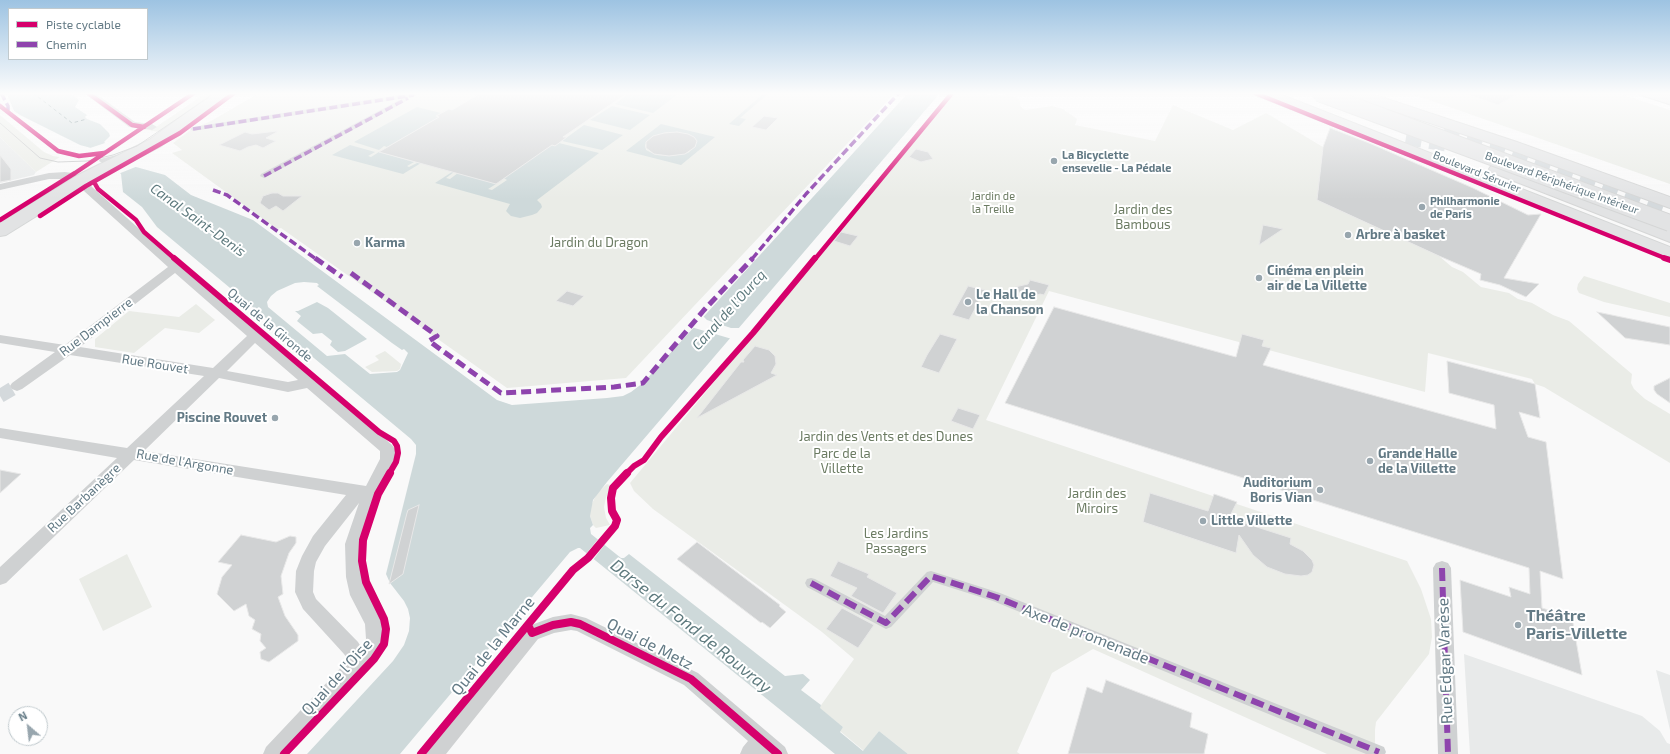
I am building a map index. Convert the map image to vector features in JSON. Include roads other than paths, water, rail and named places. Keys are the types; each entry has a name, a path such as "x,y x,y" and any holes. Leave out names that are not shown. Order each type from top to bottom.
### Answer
{"main road":[{"path":"82,180 92,170 150,128"},
{"path":"0,231 82,180 135,154 176,128"},
{"name":"Boulevard Sérurier","path":"1350,128 1670,254"},
{"path":"1372,128 1406,137"},
{"path":"1400,128 1497,169 1670,237"},
{"name":"Boulevard Périphérique Intérieur","path":"1412,128 1670,223"},
{"path":"1440,128 1670,211"},
{"path":"1458,128 1510,145 1670,203"},
{"path":"1370,136 1439,149"}],"street":[{"path":"193,130 204,128"},
{"path":"264,176 352,128"},
{"path":"104,162 135,154"},
{"path":"0,187 49,176 72,175 82,180"},
{"name":"Quai de la Gironde","path":"82,180 88,189 175,267 387,449"},
{"name":"Rue Dampierre","path":"18,386 175,267"},
{"name":"Rue Barbanègre","path":"0,578 256,335"},
{"name":"Rue Rouvet","path":"0,339 288,387 310,383"},
{"name":"Rue de l'Argonne","path":"0,433 132,453 365,492"},
{"name":"Quai de l'Oise","path":"273,754 371,649 375,639 374,624 359,595 353,561 353,544 365,492 388,459 387,449"},
{"path":"359,662 352,648 309,604 304,592 305,571 308,561 319,541 365,492"},
{"name":"Rue Edgar Varèse","path":"1442,568 1448,754"},
{"name":"Axe de promenade","path":"811,583 886,624 932,576 996,597 1379,752"},
{"name":"Quai de Metz","path":"532,633 553,625 571,622 580,624 691,679 743,722 756,747 778,754"},
{"name":"Quai de la Marne","path":"433,754 532,633"}],"water":[{"path":"46,128 104,128 110,136 104,142 136,167 165,175 191,195 253,220 497,400 512,405 607,398 623,396 631,392 643,383 876,128 910,128 607,482 593,500 590,516 593,525 590,528 591,534 621,558 624,558 629,554 785,676 803,674 810,680 801,690 821,705 820,708 843,727 840,732 863,751 879,731 908,754 835,754 580,548 578,548 570,552 400,754 307,754 393,661 404,645 409,631 410,618 408,609 404,601 390,583 386,574 416,454 416,445 411,439 157,227 142,207 123,192 121,174 91,148 80,145","holes":["295,283 317,283 319,285 317,286 392,343 402,350 404,349 408,353 400,370 397,372 370,374 345,354 327,356 268,307 267,302 271,296 277,291"]},
{"path":"379,128 420,128 379,150 354,142"},
{"path":"580,128 596,128 623,135 602,150 562,141"},
{"path":"656,128 678,128 715,137 681,165 626,151","holes":["667,132 688,134 696,139 696,146 688,153 672,156 656,155 646,150 645,145 651,138"]},
{"path":"559,143 599,153 537,200 542,207 537,213 532,215 520,218 511,216 506,211 510,204 435,183 454,172 446,178 450,179 458,173 496,184 488,189 492,190 507,180 504,178 552,145 555,146"},
{"path":"350,145 375,152 368,156 371,157 379,152 414,162 407,166 409,167 417,163 421,163 403,174 332,155"},
{"path":"317,302 328,308 367,339 345,351 338,352 330,345 332,341 322,333 313,334 297,321 301,316 295,311"}],"tunnel":[{"path":"1443,135 1498,147 1670,209"},
{"path":"1406,137 1449,144"},
{"path":"0,396 17,386"}],"tram line":[{"path":"6,128 40,158 58,162 87,161 113,155 137,146 163,128"}],"place":[{"name":"La Bicyclette ensevelie - La Pédale","path":"1054,161"},
{"name":"Philharmonie de Paris","path":"1422,207"},
{"name":"Arbre à basket","path":"1348,235"},
{"name":"Karma","path":"357,243"},
{"name":"Cinéma en plein air de La Villette","path":"1259,278"},
{"name":"Le Hall de la Chanson","path":"968,302"},
{"name":"Piscine Rouvet","path":"275,418"},
{"name":"Grande Halle de la Villette","path":"1370,461"},
{"name":"Auditorium Boris Vian","path":"1320,490"},
{"name":"Little Villette","path":"1203,521"},
{"name":"Théâtre Paris-Villette","path":"1518,625"}],"park label":[{"name":"Jardin de la Treille","path":"993,202"},
{"name":"Jardin des Bambous","path":"1143,218"},
{"name":"Jardin du Dragon","path":"599,243"},
{"name":"Jardin des Vents et des Dunes","path":"886,437"},
{"name":"Parc de la Villette","path":"842,462"},
{"name":"Jardin des Miroirs","path":"1097,502"},
{"name":"Les Jardins Passagers","path":"896,542"}],"water label":[{"name":"Canal Saint-Denis","path":"198,220"},
{"name":"Canal de l'Ourcq","path":"729,310"},
{"name":"Darse du Fond de Rouvray","path":"691,626"}]}
